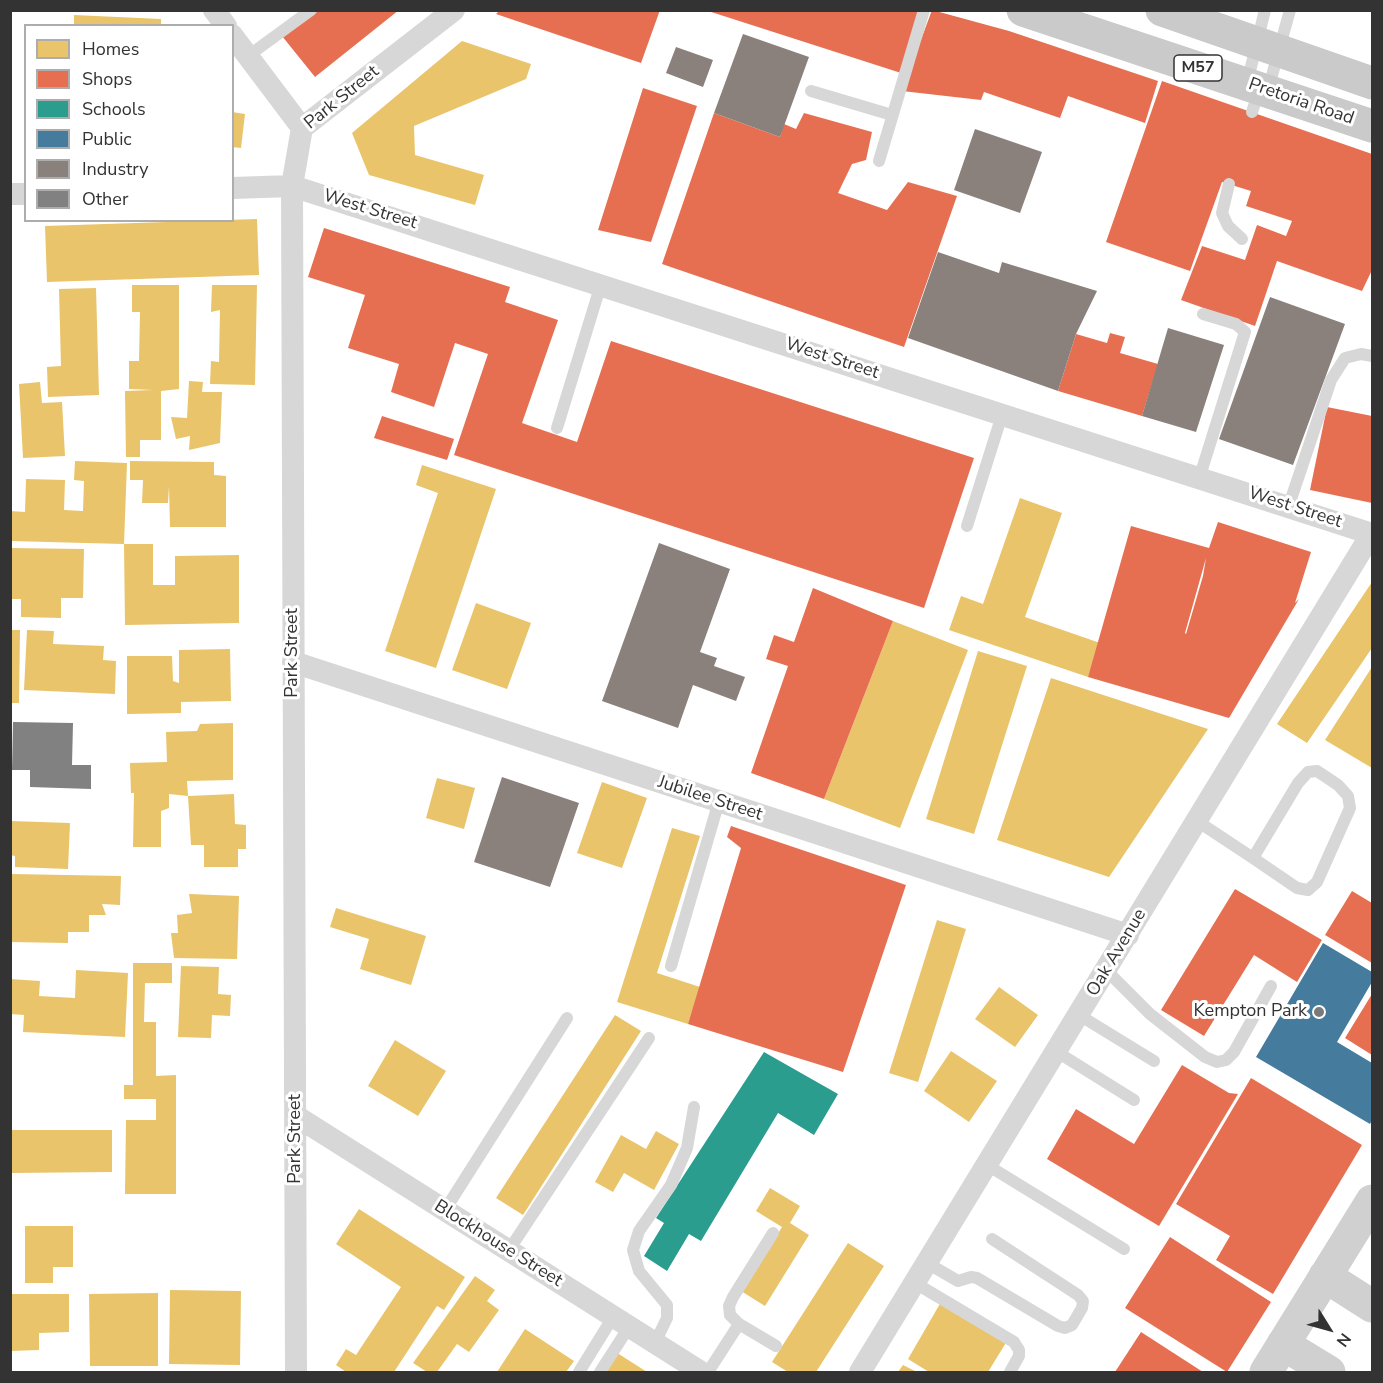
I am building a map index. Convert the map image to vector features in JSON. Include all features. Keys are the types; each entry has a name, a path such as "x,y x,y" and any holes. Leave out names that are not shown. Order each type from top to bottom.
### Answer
{"main road":[{"name":"Pretoria Road","path":"1023,10 1257,93 1372,126"},
{"name":"M57","path":"1162,10 1372,83"},
{"path":"1266,1372 1372,1201"},
{"path":"1325,1276 1372,1306"},
{"path":"1283,1344 1329,1372"}],"street":[{"path":"214,10 224,24"},
{"name":"Park Street","path":"296,1372 291,186 302,128 446,13"},
{"path":"234,38 302,128"},
{"name":"West Street","path":"234,188 291,186 1372,533"},
{"name":"Oak Avenue","path":"860,1372 1107,971 1372,533"},
{"name":"Jubilee Street","path":"293,662 1128,935"},
{"name":"Blockhouse Street","path":"296,1116 701,1372"}],"lane":[{"path":"248,56 310,10"},
{"path":"879,161 924,10"},
{"path":"1257,93 1268,46 1265,10"},
{"path":"1257,93 1268,46 1290,10"},
{"path":"811,91 892,115"},
{"path":"1229,184 1222,213 1228,226 1242,239"},
{"path":"557,428 601,284"},
{"path":"1199,478 1245,333 1236,324 1203,314"},
{"path":"1289,505 1331,380 1345,358 1362,354 1372,356"},
{"path":"967,526 1002,415"},
{"path":"1197,821 1297,888 1308,890 1317,882 1350,808 1348,796 1338,785 1317,771 1308,772 1298,783 1253,858"},
{"path":"671,966 719,801"},
{"path":"1107,971 1150,1014 1205,1057 1217,1062 1226,1060 1234,1052 1271,986"},
{"path":"1079,1015 1154,1061"},
{"path":"445,1210 567,1017"},
{"path":"509,1251 649,1038"},
{"path":"1057,1052 1134,1100"},
{"path":"655,1343 667,1318 667,1305 639,1271 633,1250 639,1231 671,1185 687,1148 694,1107"},
{"path":"987,1165 1124,1249"},
{"path":"773,1233 729,1306 730,1315 739,1324 776,1346"},
{"path":"927,1263 958,1281 971,1277 977,1278 1058,1326 1065,1328 1072,1325 1082,1308 1083,1301 1078,1295 992,1239"},
{"path":"915,1283 1014,1342 1019,1350 1019,1356 1010,1372"},
{"path":"579,1372 621,1322"},
{"path":"600,1372 621,1322"},
{"path":"708,1372 739,1324"}],"building: Homes":[{"path":"74,15 161,19 161,24 74,24"},
{"path":"462,41 531,64 526,79 414,126 415,155 484,175 475,205 369,175 352,133"},
{"path":"234,112 245,114 241,148 234,147"},
{"path":"257,219 259,275 47,282 45,226 234,222 234,220"},
{"path":"132,285 179,285 179,389 161,391 161,440 140,440 140,457 126,457 125,391 153,390 129,389 129,361 139,361 140,312 132,312"},
{"path":"212,285 257,285 255,385 210,384 211,361 219,362 220,310 211,312"},
{"path":"96,288 99,395 48,397 47,367 61,366 59,289"},
{"path":"189,381 203,382 202,392 222,392 220,443 189,450 190,436 176,439 171,417 187,418"},
{"path":"40,382 42,403 62,402 65,456 23,458 19,384"},
{"path":"75,461 127,463 124,544 10,541 10,511 25,512 26,479 65,480 64,510 83,511 84,481 74,480"},
{"path":"130,461 214,462 214,475 226,476 226,527 170,527 169,486 168,503 142,503 143,480 130,480"},
{"path":"422,465 496,489 436,668 385,651 438,493 416,485"},
{"path":"1020,498 1062,513 1025,617 1100,643 1088,677 949,630 961,596 983,604"},
{"path":"124,544 153,544 153,585 175,585 175,556 239,555 239,623 125,625"},
{"path":"10,548 84,549 83,598 61,598 61,618 21,617 21,599 10,599"},
{"path":"1372,582 1372,648 1307,743 1277,724"},
{"path":"476,603 531,623 507,689 452,670"},
{"path":"893,621 968,650 900,828 824,799"},
{"path":"10,630 20,630 19,703 10,703"},
{"path":"27,630 54,631 53,644 104,646 103,660 116,661 115,694 24,690"},
{"path":"230,649 231,701 181,702 181,713 127,714 127,656 172,656 173,681 179,683 179,650"},
{"path":"978,651 1027,666 974,834 926,819"},
{"path":"1372,667 1372,768 1325,740"},
{"path":"1051,678 1208,729 1109,877 997,840"},
{"path":"233,723 233,780 187,781 188,796 169,794 169,808 161,811 161,847 133,847 134,793 131,793 130,763 167,762 166,732 197,731 200,724"},
{"path":"437,778 475,788 464,829 426,818"},
{"path":"602,782 647,798 622,868 577,853"},
{"path":"234,794 235,824 246,825 246,849 238,849 238,867 204,867 204,845 191,845 188,796"},
{"path":"10,821 70,823 68,869 15,867 15,856 10,855"},
{"path":"672,828 700,836 657,973 700,987 688,1024 617,1002"},
{"path":"12,874 121,876 120,905 102,904 106,915 89,915 89,932 68,932 68,943 10,942"},
{"path":"189,894 239,896 237,959 174,958 171,933 178,933 177,915 192,913"},
{"path":"336,908 426,936 411,985 360,969 369,939 330,927"},
{"path":"937,920 966,929 918,1082 889,1073"},
{"path":"133,963 172,963 172,983 145,983 144,1022 156,1022 156,1076 176,1075 176,1194 125,1194 126,1120 156,1120 156,1099 124,1099 124,1085 133,1085"},
{"path":"181,966 219,967 218,994 231,995 230,1016 212,1015 211,1038 178,1037"},
{"path":"76,970 128,973 125,1037 23,1032 24,1015 10,1014 10,979 40,981 39,996 75,998"},
{"path":"999,987 1038,1015 1015,1047 975,1019"},
{"path":"615,1015 641,1031 523,1215 496,1198"},
{"path":"395,1040 446,1071 418,1116 368,1086"},
{"path":"951,1051 997,1081 969,1122 924,1091"},
{"path":"10,1130 112,1130 112,1172 10,1173"},
{"path":"656,1131 679,1144 654,1190 624,1173 613,1192 595,1182 621,1135 646,1149"},
{"path":"770,1188 800,1206 790,1223 809,1235 765,1306 741,1291 782,1227 756,1211"},
{"path":"359,1209 465,1277 444,1310 437,1306 394,1372 346,1372 336,1365 346,1349 356,1355 401,1287 336,1244"},
{"path":"25,1226 73,1226 73,1267 53,1267 53,1283 25,1283"},
{"path":"848,1243 884,1266 816,1372 788,1372 772,1362"},
{"path":"475,1276 495,1290 487,1301 499,1310 469,1352 457,1344 437,1372 427,1372 413,1363"},
{"path":"170,1290 241,1291 240,1365 169,1364"},
{"path":"158,1293 158,1366 90,1366 89,1294"},
{"path":"10,1294 69,1294 69,1332 39,1333 39,1350 10,1351"},
{"path":"941,1302 1007,1341 988,1372 929,1372 908,1359"},
{"path":"525,1329 574,1361 566,1372 497,1372"},
{"path":"611,1349 647,1372 595,1372"},
{"path":"903,1365 917,1372 898,1372"}],"building: Shops":[{"path":"316,10 399,10 315,77 282,36"},
{"path":"500,10 660,10 641,63 496,14"},
{"path":"705,10 921,10 901,73"},
{"path":"932,10 1009,31 1158,81 1145,123 1068,96 1060,118 984,92 981,100 902,91"},
{"path":"1162,81 1372,154 1372,270 1362,291 1277,261 1255,326 1181,300 1202,246 1245,260 1257,225 1286,236 1292,221 1246,206 1251,191 1222,182 1190,271 1106,242"},
{"path":"643,88 697,106 651,242 598,230"},
{"path":"714,113 780,137 784,124 796,129 804,113 872,132 866,160 852,164 838,193 887,210 908,182 957,196 904,347 662,264"},
{"path":"324,228 510,287 505,302 558,320 522,423 577,442 611,341 974,458 924,608 454,455 488,354 455,343 434,407 391,392 399,364 348,348 365,295 308,277"},
{"path":"1110,333 1125,337 1120,353 1158,364 1142,416 1058,391 1076,334 1107,343"},
{"path":"1327,407 1372,416 1372,503 1310,490"},
{"path":"382,416 454,439 447,460 374,438"},
{"path":"1218,522 1311,552 1295,603 1299,599 1229,718 1088,677 1131,526 1209,548","holes":["1206,558 1203,576 1186,634"]},
{"path":"813,588 893,621 824,799 751,773 788,666 766,659 774,635 794,642"},
{"path":"731,826 906,885 843,1072 688,1024 741,848 727,837"},
{"path":"1235,889 1322,940 1297,982 1254,955 1204,1036 1161,1010"},
{"path":"1352,891 1372,903 1372,963 1325,935"},
{"path":"1372,994 1372,1055 1345,1038"},
{"path":"1182,1065 1229,1093 1238,1094 1159,1226 1047,1159 1076,1109 1134,1144"},
{"path":"1251,1078 1362,1145 1273,1294 1216,1260 1230,1236 1176,1204"},
{"path":"1170,1237 1271,1302 1227,1372 1125,1308"},
{"path":"1141,1332 1203,1372 1115,1372"}],"building: Schools":[{"path":"764,1052 838,1094 814,1135 778,1113 701,1241 689,1234 667,1271 644,1256 664,1223 656,1218"}],"building: Public":[{"name":"Kempton Park","path":"1323,943 1372,972 1372,982 1337,1042 1372,1063 1372,1120 1370,1124 1256,1057"}],"building: Industry":[{"path":"743,34 809,57 780,137 714,113"},
{"path":"676,47 713,60 703,87 666,73"},
{"path":"975,129 1042,152 1020,213 954,190"},
{"path":"938,252 999,273 1002,262 1097,291 1076,334 1058,391 908,338"},
{"path":"1270,297 1345,324 1293,465 1219,439"},
{"path":"1168,328 1224,345 1196,432 1142,416"},
{"path":"659,543 730,569 700,652 717,658 714,666 745,677 736,701 693,685 678,728 602,701"},
{"path":"502,777 579,803 550,887 474,862"}],"building: Other":[{"path":"13,722 73,723 72,765 91,765 91,789 30,787 30,770 12,770"}],"place":[{"name":"Kempton Park","path":"1319,1012"}]}
